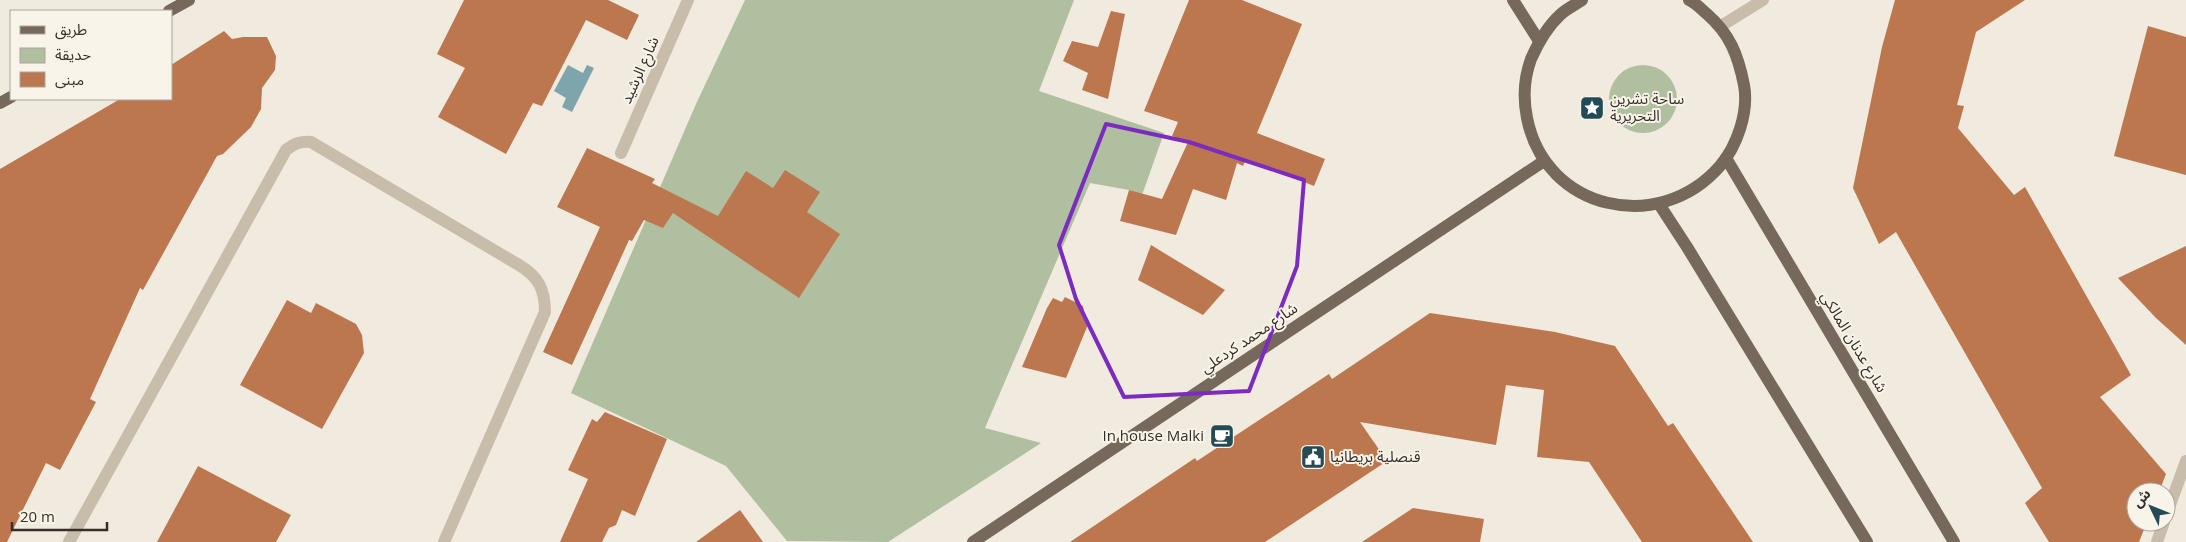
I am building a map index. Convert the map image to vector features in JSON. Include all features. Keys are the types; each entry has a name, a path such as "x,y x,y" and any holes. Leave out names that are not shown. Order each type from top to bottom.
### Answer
{"main road":[{"path":"170,10 189,0"},
{"path":"1513,0 1539,41"},
{"path":"1582,0 1560,15 1539,41 1527,70 1524,102 1530,133 1544,161 1567,184 1596,200 1627,207 1659,204 1685,194 1708,179 1726,158 1741,126 1745,91 1738,57 1721,26 1689,0"},
{"name":"شارع عدنان المالكي","path":"1726,158 1954,542"},
{"name":"شارع محمد كردعلي","path":"973,542 1544,161"},
{"path":"1659,204 1867,542"}],"street":[{"name":"شارع الرشيد","path":"622,153 688,0"},
{"path":"1721,26 1763,0"},
{"path":"69,542 286,150 294,144 304,141 318,146 520,265 532,273 541,285 545,297 546,312 444,542"},
{"path":"2176,488 2186,461"}],"highlighted area":[{"path":"1106,124 1189,142 1304,180 1297,266 1249,391 1124,397 1076,299 1059,245"}],"green space":[{"path":"745,0 1074,0 1039,91 1164,133 1142,195 1129,190 1090,183 985,428 1041,443 888,542 787,541 726,466 571,393 696,104"},
{"path":"1636,65 1650,65 1662,70 1672,80 1677,92 1677,106 1672,118 1662,128 1650,133 1636,133 1624,128 1614,118 1609,106 1609,92 1614,80 1624,70"}],"water":[{"path":"568,65 583,73 587,65 594,68 572,112 562,107 566,98 554,91"}],"building":[{"path":"464,0 608,0 639,15 627,40 586,20 542,106 533,103 506,154 438,117 465,68 437,54"},
{"path":"1189,0 1242,0 1302,24 1257,133 1325,159 1314,186 1246,159 1243,166 1237,163 1226,200 1193,189 1176,235 1120,221 1129,190 1162,199 1188,142 1172,136 1178,122 1144,111"},
{"path":"1895,0 2025,0 1976,32 1957,105 1964,106 1958,128 2014,195 2025,187 2131,375 2100,397 2166,474 2163,482 2126,482 2126,532 2143,532 2139,542 2049,542 2025,503 2042,488 1896,232 1879,244 1853,188 1882,47"},
{"path":"1111,11 1125,14 1108,99 1082,90 1088,73 1063,61 1072,41 1098,47"},
{"path":"2148,26 2186,37 2186,175 2114,156"},
{"path":"224,31 232,39 267,37 276,56 275,70 262,88 261,109 251,127 223,154 217,156 143,290 140,288 90,399 96,402 60,470 46,463 7,542 0,542 0,169 118,100 172,100 172,64"},
{"path":"587,148 655,179 652,183 718,216 746,171 773,188 785,170 820,192 807,212 840,234 799,298 673,213 663,228 644,220 632,241 629,240 572,365 543,352 600,227 557,207"},
{"path":"1151,245 1225,290 1203,315 1138,280"},
{"path":"2186,246 2186,345 2156,318 2118,278"},
{"path":"1065,297 1083,306 1087,327 1066,378 1022,367 1053,298 1062,302"},
{"path":"287,300 311,313 316,303 356,324 362,335 364,353 322,429 240,385"},
{"path":"1430,313 1555,332 1615,346 1668,426 1673,423 1753,542 1642,542 1589,462 1537,457 1544,390 1506,385 1496,445 1360,422 1387,461 1265,542 1070,542 1195,458 1197,461 1329,374 1332,379"},
{"path":"605,412 667,439 635,516 622,510 616,525 609,528 602,542 560,542 588,479 568,470 592,419 597,422"},
{"path":"198,466 291,515 276,542 157,542"},
{"path":"1413,508 1484,519 1480,542 1362,542"},
{"path":"740,510 763,542 696,542"}],"place":[{"name":"ساحة تشرين التحريرية","path":"1592,108"},
{"name":"In house Malki","path":"1222,436"},
{"name":"قنصلية بريطانيا","path":"1313,457"}]}
